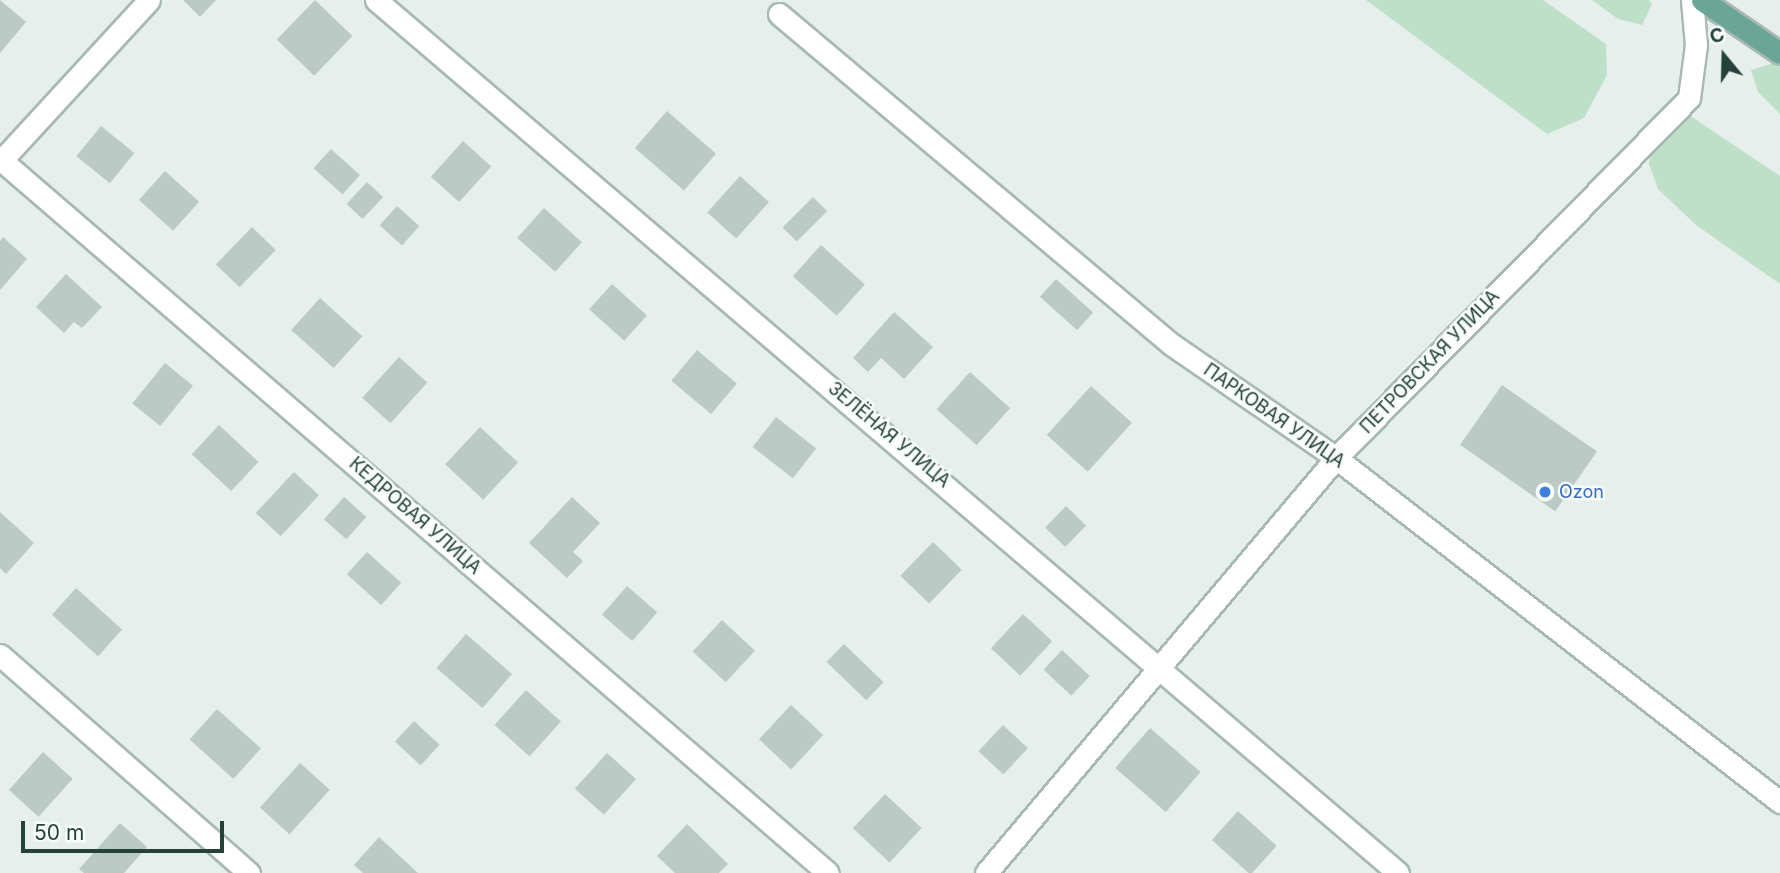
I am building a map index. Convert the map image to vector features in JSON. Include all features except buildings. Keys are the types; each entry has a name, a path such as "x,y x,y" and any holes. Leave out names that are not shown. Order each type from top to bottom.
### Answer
{"main road":[{"path":"1702,0 1780,53"}],"street":[{"path":"1,160 149,0"},
{"name":"ЗЕЛЁНАЯ УЛИЦА","path":"376,0 1162,667 1398,873"},
{"name":"ПЕТРОВСКАЯ УЛИЦА","path":"986,873 1336,458 1689,97 1696,45 1692,0"},
{"name":"ПАРКОВАЯ УЛИЦА","path":"779,14 1171,344 1336,458 1780,803"},
{"name":"КЕДРОВАЯ УЛИЦА","path":"1,160 828,873"},
{"path":"0,655 249,873"}],"green space":[{"path":"1366,0 1543,0 1606,44 1607,75 1584,118 1547,134"},
{"path":"1592,0 1649,0 1652,4 1642,25 1618,19"},
{"path":"1774,63 1780,67 1780,114 1758,92 1751,70"},
{"path":"1689,115 1780,176 1780,284 1696,225 1658,189 1649,164 1652,140 1665,121"}],"place":[{"name":"Ozon","path":"1545,492"}]}
